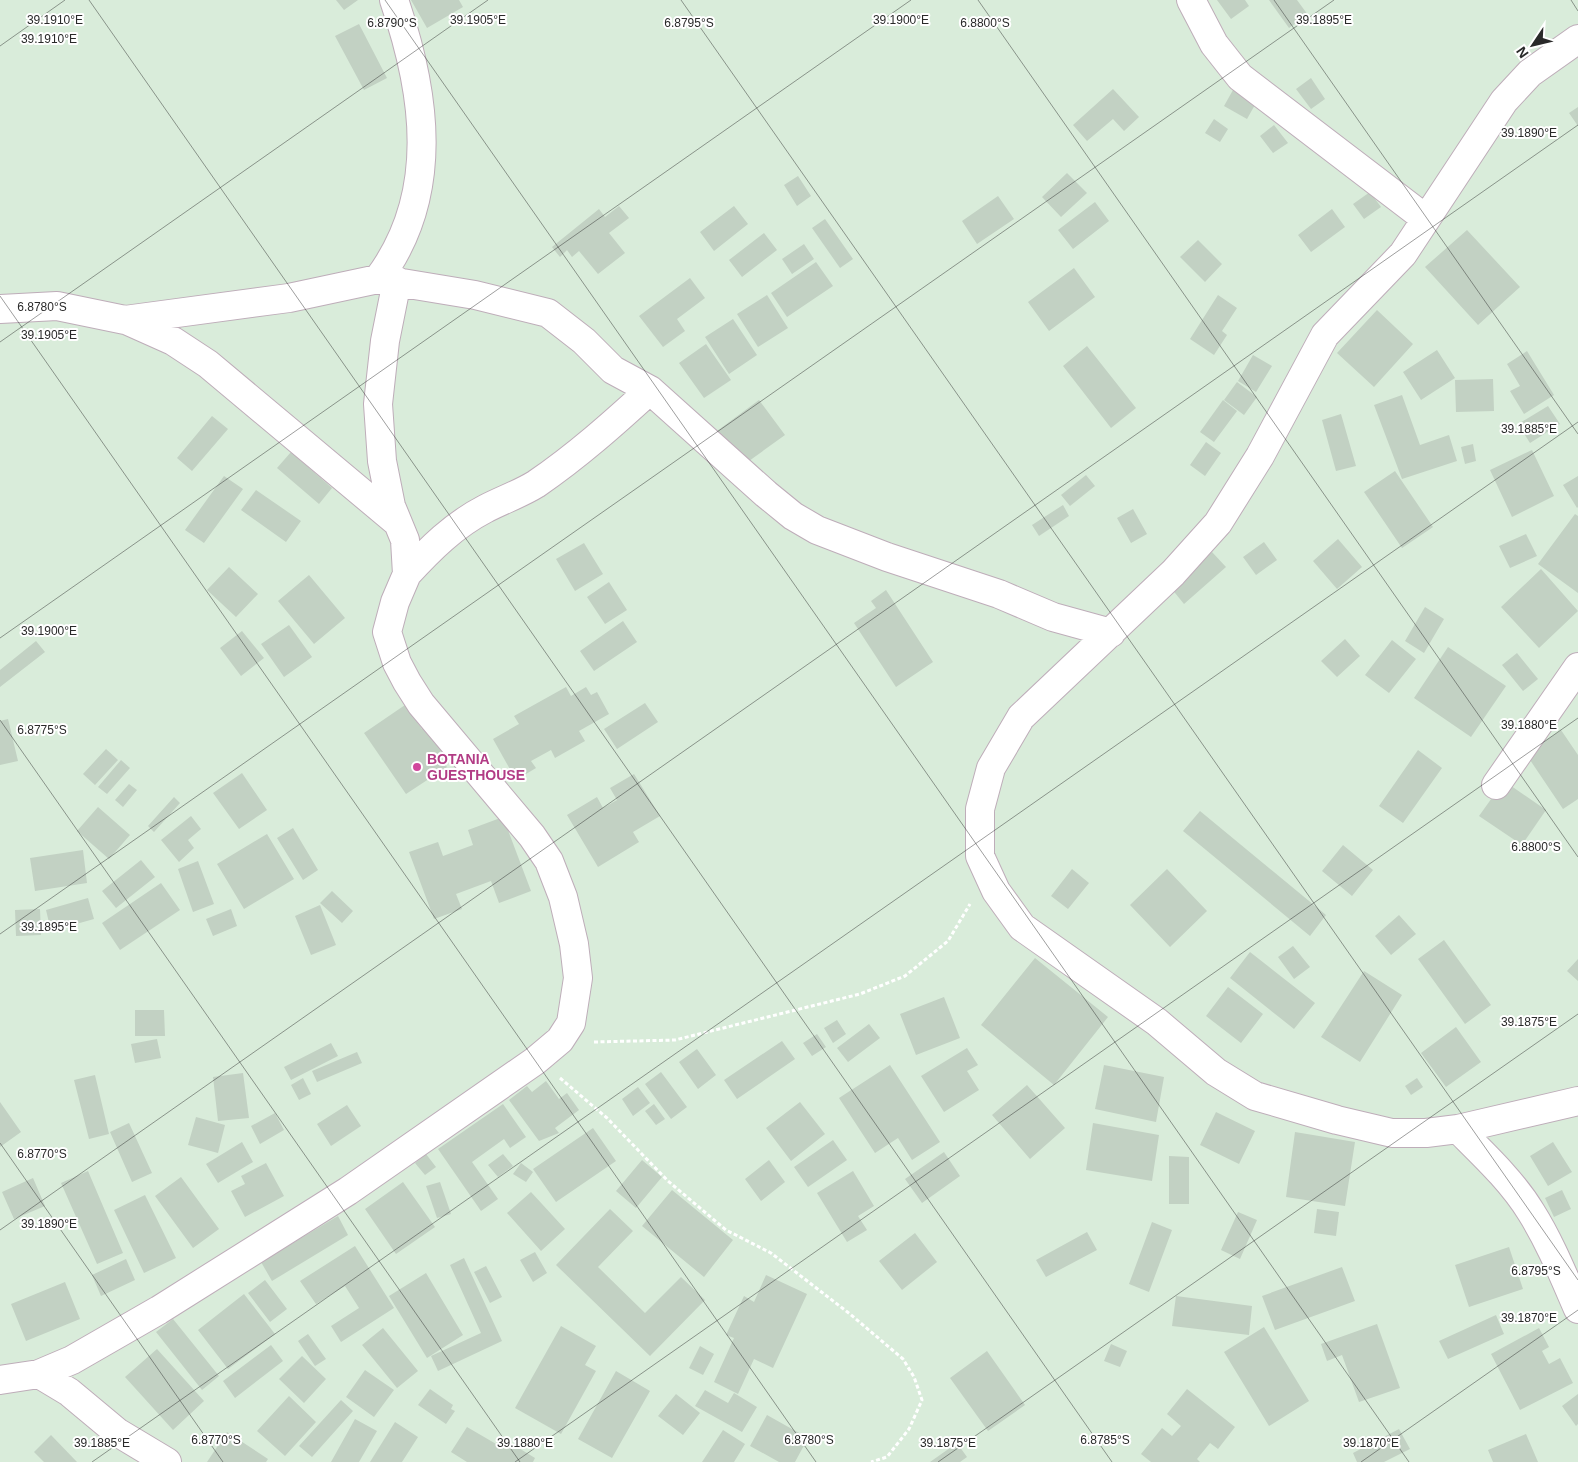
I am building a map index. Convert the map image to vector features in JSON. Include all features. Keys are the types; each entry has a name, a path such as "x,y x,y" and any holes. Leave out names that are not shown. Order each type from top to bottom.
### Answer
{"street":[{"path":"394,0 408,40 421,121 422,146 418,190 412,215 395,256 388,280 385,341 378,404 382,462 391,506 405,540 407,574"},
{"path":"1191,0 1214,44 1240,77 1426,219"},
{"path":"1578,39 1530,73 1504,101 1403,254 1325,335 1260,456 1218,523 1172,574 1021,717 991,768 980,809 980,856 996,891 1022,927 1157,1022 1216,1072 1255,1096 1337,1120 1392,1133 1426,1134 1458,1129 1578,1101"},
{"path":"125,320 289,298 388,280 475,295 548,313 584,341 613,370 650,390 793,516 817,530 862,548 999,594 1053,617 1111,633"},
{"path":"0,309 57,306 125,320 173,341 208,364 398,523"},
{"path":"0,1380 38,1374 81,1355 159,1310 348,1191 535,1061 560,1040 571,1023 578,978 574,944 563,897 550,861 532,836 422,704 397,664 387,632 394,602 407,574 434,544 484,509 534,485 561,466 594,441 650,390"},
{"path":"1496,785 1578,667"},
{"path":"1458,1129 1514,1188 1532,1213 1561,1268 1578,1309"},
{"path":"38,1374 69,1392 117,1432 167,1462"}],"path":[{"path":"560,1040 621,1043 675,1040 860,994 905,976 948,941 988,874"},
{"path":"535,1061 574,1088 668,1181 726,1230 771,1253 850,1314 903,1359 914,1377 922,1400 909,1429 887,1457 871,1462"}],"building":[{"path":"336,0 358,0 344,10"},
{"path":"411,0 459,0 463,7 427,28"},
{"path":"1217,0 1245,0 1249,6 1231,19"},
{"path":"1269,0 1297,0 1308,15 1289,28"},
{"path":"359,24 387,78 364,90 335,36"},
{"path":"1311,78 1325,99 1311,109 1296,89"},
{"path":"1113,89 1139,117 1124,131 1113,119 1087,141 1073,125"},
{"path":"1233,90 1256,103 1247,119 1224,106"},
{"path":"1578,107 1578,126 1569,113"},
{"path":"1214,119 1228,129 1220,142 1205,133"},
{"path":"1274,125 1288,143 1273,153 1260,136"},
{"path":"1067,173 1087,193 1061,217 1042,197"},
{"path":"798,176 811,196 797,206 784,185"},
{"path":"1370,192 1381,207 1364,219 1353,204"},
{"path":"998,196 1014,219 977,244 962,221"},
{"path":"1095,202 1109,221 1073,249 1058,230"},
{"path":"619,206 629,218 609,233 625,253 598,274 579,251 572,257 567,250 560,257 552,247 599,209 605,217"},
{"path":"734,206 748,224 714,251 700,232"},
{"path":"1332,209 1345,227 1311,252 1298,235"},
{"path":"825,219 853,259 840,268 812,228"},
{"path":"1467,230 1520,287 1478,325 1425,267"},
{"path":"764,233 777,250 742,277 729,260"},
{"path":"1198,240 1222,264 1205,282 1180,257"},
{"path":"804,244 814,259 792,274 782,259"},
{"path":"816,262 833,286 787,317 771,293"},
{"path":"1074,268 1095,297 1049,331 1028,302"},
{"path":"690,278 705,298 677,319 685,331 663,347 639,316"},
{"path":"767,295 788,328 758,347 737,314"},
{"path":"1218,295 1237,308 1222,331 1227,335 1214,355 1190,339"},
{"path":"1377,310 1413,344 1374,387 1337,353"},
{"path":"733,319 757,355 729,374 705,337"},
{"path":"706,344 731,380 704,398 679,363"},
{"path":"1087,346 1136,408 1111,428 1063,366"},
{"path":"1437,350 1455,378 1421,400 1403,372"},
{"path":"1527,351 1554,395 1524,414 1510,391 1520,386 1507,364"},
{"path":"1253,355 1272,366 1256,392 1238,381"},
{"path":"1493,379 1494,411 1456,412 1455,380"},
{"path":"1237,382 1257,397 1244,415 1224,400"},
{"path":"1402,395 1420,445 1449,435 1457,461 1402,479 1374,405"},
{"path":"759,400 785,435 742,466 717,431"},
{"path":"1223,400 1237,411 1214,442 1200,432"},
{"path":"1548,406 1560,424 1530,443 1518,424"},
{"path":"1341,414 1356,466 1336,471 1322,420"},
{"path":"212,416 228,429 192,471 177,458"},
{"path":"1206,442 1221,453 1205,476 1190,465"},
{"path":"1473,444 1476,461 1465,464 1461,447"},
{"path":"1532,450 1554,496 1512,517 1490,470"},
{"path":"291,452 332,488 319,504 277,468"},
{"path":"1395,471 1433,527 1402,548 1364,492"},
{"path":"1086,475 1095,486 1070,506 1061,495"},
{"path":"224,476 243,489 204,543 185,530"},
{"path":"1578,476 1578,507 1577,508 1563,485"},
{"path":"256,490 301,521 286,542 241,510"},
{"path":"1063,505 1069,516 1039,536 1032,525"},
{"path":"1133,509 1147,534 1131,543 1117,518"},
{"path":"1575,514 1578,516 1578,593 1538,564"},
{"path":"1526,534 1537,556 1510,568 1499,546"},
{"path":"1338,539 1362,567 1337,589 1313,561"},
{"path":"1264,542 1277,560 1256,575 1243,557"},
{"path":"584,543 603,574 575,591 556,559"},
{"path":"1212,552 1226,567 1184,604 1171,588"},
{"path":"229,567 258,594 236,617 207,590"},
{"path":"1541,569 1578,611 1539,648 1501,607"},
{"path":"309,575 345,618 314,644 278,601"},
{"path":"609,582 627,610 605,624 587,597"},
{"path":"886,590 933,662 896,687 854,623 876,608 871,601"},
{"path":"1425,607 1444,619 1424,653 1405,641"},
{"path":"623,621 637,642 594,671 580,651"},
{"path":"289,625 312,657 284,677 261,644"},
{"path":"242,631 264,658 241,676 220,648"},
{"path":"1345,639 1360,656 1337,677 1321,661"},
{"path":"1392,640 1416,659 1389,693 1365,675"},
{"path":"36,641 45,652 0,687 0,670"},
{"path":"1448,647 1506,686 1471,737 1414,698"},
{"path":"1517,653 1538,679 1523,691 1502,665"},
{"path":"566,687 571,696 586,687 591,695 597,692 609,714 579,731 585,741 555,758 551,750 531,761 536,768 516,780 493,739 519,724 514,716"},
{"path":"645,703 658,722 617,749 604,729"},
{"path":"405,705 422,729 429,724 446,748 438,753 447,767 406,794 364,733"},
{"path":"8,719 18,761 0,765 0,721"},
{"path":"1561,730 1578,755 1578,799 1563,809 1526,754"},
{"path":"106,749 118,760 95,785 83,774"},
{"path":"1418,750 1442,768 1403,823 1379,806"},
{"path":"121,760 130,768 107,794 98,787"},
{"path":"242,773 267,810 239,829 213,793"},
{"path":"634,774 660,816 633,832 639,842 598,867 567,815 597,797 603,808 617,800 610,788"},
{"path":"1504,781 1546,810 1522,845 1479,816"},
{"path":"129,784 137,790 123,807 115,800"},
{"path":"174,797 180,803 154,832 148,826"},
{"path":"98,807 130,835 109,859 77,831"},
{"path":"1200,811 1326,915 1310,936 1183,831"},
{"path":"191,816 201,829 188,840 194,848 179,862 161,840"},
{"path":"503,817 531,891 499,903 491,881 456,894 462,909 434,919 409,852 438,842 443,856 473,845 468,830"},
{"path":"293,828 318,870 303,880 277,838"},
{"path":"267,834 294,879 244,909 217,864"},
{"path":"1343,845 1373,870 1352,896 1322,871"},
{"path":"83,850 87,883 35,891 30,858"},
{"path":"141,860 155,877 116,908 102,891"},
{"path":"198,861 214,904 193,912 178,869"},
{"path":"1072,869 1089,883 1068,909 1051,896"},
{"path":"1167,869 1207,911 1170,947 1130,905"},
{"path":"161,883 180,910 120,950 102,923"},
{"path":"332,891 353,911 342,923 320,903"},
{"path":"88,898 94,919 51,931 46,910"},
{"path":"320,905 336,945 311,955 295,916"},
{"path":"40,909 41,935 16,936 15,910"},
{"path":"231,909 237,926 213,936 206,919"},
{"path":"1399,915 1416,934 1391,955 1375,936"},
{"path":"1444,940 1491,1005 1465,1024 1418,959"},
{"path":"1293,946 1310,967 1294,979 1278,957"},
{"path":"1250,952 1315,1003 1294,1029 1230,978"},
{"path":"1035,958 1108,1017 1054,1085 981,1025"},
{"path":"1578,959 1578,981 1567,971"},
{"path":"1364,971 1402,995 1360,1062 1321,1037"},
{"path":"1228,987 1263,1014 1241,1043 1206,1016"},
{"path":"944,997 960,1038 916,1055 900,1014"},
{"path":"135,1010 164,1010 165,1036 135,1036"},
{"path":"837,1020 846,1034 833,1043 824,1028"},
{"path":"869,1024 880,1038 848,1062 837,1048"},
{"path":"1456,1027 1481,1062 1446,1087 1421,1053"},
{"path":"817,1034 826,1047 812,1056 803,1043"},
{"path":"157,1039 161,1058 135,1063 131,1044"},
{"path":"782,1041 795,1059 737,1099 724,1080"},
{"path":"331,1043 338,1056 291,1080 284,1067"},
{"path":"967,1048 978,1065 967,1071 979,1090 944,1112 921,1076"},
{"path":"697,1049 716,1075 698,1089 679,1062"},
{"path":"357,1052 362,1063 317,1082 312,1071"},
{"path":"890,1065 940,1142 912,1160 898,1138 875,1153 839,1098"},
{"path":"1104,1065 1164,1077 1156,1122 1095,1109"},
{"path":"661,1072 687,1107 671,1119 645,1084"},
{"path":"243,1073 249,1118 218,1121 213,1077"},
{"path":"95,1075 109,1134 89,1139 74,1080"},
{"path":"303,1078 311,1094 299,1100 291,1085"},
{"path":"1417,1078 1423,1087 1411,1095 1405,1086"},
{"path":"546,1081 559,1099 567,1093 579,1110 555,1128 559,1133 539,1141 509,1100 527,1086 532,1092"},
{"path":"1027,1085 1065,1128 1030,1159 992,1115"},
{"path":"638,1087 650,1103 633,1116 622,1099"},
{"path":"0,1102 21,1132 0,1147"},
{"path":"800,1102 825,1134 791,1161 766,1128"},
{"path":"503,1104 526,1137 510,1148 504,1139 472,1162 498,1199 481,1211 438,1149"},
{"path":"654,1104 665,1119 656,1125 645,1111"},
{"path":"347,1105 361,1126 331,1146 317,1124"},
{"path":"1216,1112 1255,1131 1239,1164 1200,1145"},
{"path":"275,1113 284,1130 260,1144 251,1126"},
{"path":"196,1117 225,1125 218,1153 188,1145"},
{"path":"129,1123 152,1173 132,1182 110,1132"},
{"path":"1093,1123 1159,1135 1152,1181 1086,1170"},
{"path":"593,1128 616,1161 556,1202 533,1169"},
{"path":"1295,1132 1355,1142 1345,1206 1286,1197"},
{"path":"833,1140 847,1160 808,1187 794,1167"},
{"path":"242,1142 253,1162 218,1183 206,1164"},
{"path":"1553,1142 1572,1172 1548,1186 1530,1156"},
{"path":"944,1152 960,1176 922,1203 905,1179"},
{"path":"426,1154 436,1167 425,1175 415,1163"},
{"path":"503,1154 513,1166 498,1177 488,1165"},
{"path":"1169,1156 1189,1157 1189,1204 1169,1204"},
{"path":"642,1160 662,1177 636,1208 616,1191"},
{"path":"769,1160 785,1182 761,1201 745,1179"},
{"path":"266,1163 284,1196 245,1217 231,1191 245,1184 241,1176"},
{"path":"521,1163 533,1172 526,1182 513,1174"},
{"path":"88,1171 123,1253 97,1264 61,1183"},
{"path":"853,1171 874,1206 858,1216 867,1230 847,1242 817,1193"},
{"path":"181,1177 219,1229 193,1248 155,1196"},
{"path":"33,1178 45,1206 14,1219 2,1192"},
{"path":"403,1182 435,1227 396,1254 365,1209"},
{"path":"440,1182 451,1214 437,1218 426,1186"},
{"path":"672,1190 733,1240 704,1277 642,1226"},
{"path":"1562,1190 1571,1209 1554,1217 1545,1198"},
{"path":"531,1192 565,1229 541,1251 507,1213"},
{"path":"145,1195 176,1258 144,1273 114,1210"},
{"path":"610,1209 633,1231 598,1267 645,1313 681,1277 705,1300 650,1356 556,1265"},
{"path":"1317,1209 1339,1212 1336,1236 1314,1233"},
{"path":"1238,1212 1257,1220 1240,1259 1221,1250"},
{"path":"338,1216 348,1235 272,1281 261,1262"},
{"path":"1152,1222 1172,1230 1149,1292 1129,1284"},
{"path":"1087,1232 1097,1250 1046,1277 1036,1260"},
{"path":"915,1233 937,1262 902,1290 879,1261"},
{"path":"355,1246 394,1308 341,1342 331,1326 359,1308 345,1286 316,1304 300,1281"},
{"path":"1509,1247 1523,1289 1469,1307 1455,1265"},
{"path":"535,1252 547,1273 533,1282 520,1260"},
{"path":"464,1258 502,1341 438,1371 431,1356 481,1333 450,1265"},
{"path":"126,1259 135,1280 101,1296 92,1275"},
{"path":"486,1266 502,1297 490,1303 474,1272"},
{"path":"1342,1267 1355,1301 1275,1330 1262,1296"},
{"path":"426,1273 463,1335 427,1358 389,1296"},
{"path":"766,1275 807,1294 773,1368 754,1359 738,1394 714,1382 734,1338 726,1335 744,1296 754,1302"},
{"path":"265,1280 287,1309 270,1322 248,1293"},
{"path":"65,1282 80,1319 26,1341 11,1304"},
{"path":"244,1294 275,1334 228,1369 198,1330"},
{"path":"1176,1296 1252,1306 1249,1335 1172,1326"},
{"path":"1496,1315 1504,1334 1448,1359 1439,1341"},
{"path":"173,1319 219,1376 202,1390 156,1332"},
{"path":"1377,1324 1400,1388 1359,1402 1342,1355 1327,1361 1321,1344"},
{"path":"561,1326 596,1346 585,1365 596,1371 561,1434 515,1408"},
{"path":"1264,1327 1309,1401 1269,1426 1224,1352"},
{"path":"383,1328 418,1371 397,1388 362,1345"},
{"path":"1539,1328 1549,1347 1542,1351 1549,1364 1560,1358 1573,1383 1520,1410 1491,1354"},
{"path":"308,1334 326,1359 315,1366 298,1341"},
{"path":"1111,1344 1127,1351 1120,1367 1104,1361"},
{"path":"271,1345 283,1361 235,1398 223,1381"},
{"path":"700,1346 714,1354 703,1375 689,1368"},
{"path":"157,1349 204,1401 173,1430 125,1377"},
{"path":"987,1351 1025,1405 988,1431 950,1378"},
{"path":"302,1356 326,1379 304,1403 279,1379"},
{"path":"365,1370 394,1390 374,1417 346,1397"},
{"path":"616,1371 650,1391 612,1458 578,1439"},
{"path":"430,1389 453,1405 451,1409 455,1411 446,1424 418,1405"},
{"path":"1187,1389 1235,1427 1218,1449 1210,1443 1197,1459 1200,1462 1151,1462 1141,1454 1162,1428 1172,1436 1181,1426 1167,1414"},
{"path":"705,1390 728,1403 734,1393 757,1407 742,1432 695,1406"},
{"path":"676,1394 700,1413 683,1435 658,1416"},
{"path":"1578,1394 1578,1424 1576,1426 1562,1406"},
{"path":"289,1396 316,1422 285,1456 257,1431"},
{"path":"341,1400 353,1411 312,1457 299,1446"},
{"path":"767,1415 808,1438 795,1462 779,1462 750,1446"},
{"path":"355,1419 377,1431 359,1462 331,1462"},
{"path":"395,1422 418,1437 402,1462 370,1462"},
{"path":"467,1427 503,1448 507,1441 535,1458 533,1462 467,1462 451,1452"},
{"path":"1399,1429 1410,1449 1384,1462 1357,1462 1353,1453"},
{"path":"723,1430 745,1444 734,1462 702,1462"},
{"path":"227,1432 268,1459 266,1462 207,1462"},
{"path":"1526,1434 1538,1462 1493,1462 1488,1450"},
{"path":"51,1435 77,1462 44,1462 34,1452"},
{"path":"957,1443 967,1457 960,1462 930,1462"}],"place":[{"name":"BOTANIA GUESTHOUSE","path":"417,767"}]}
